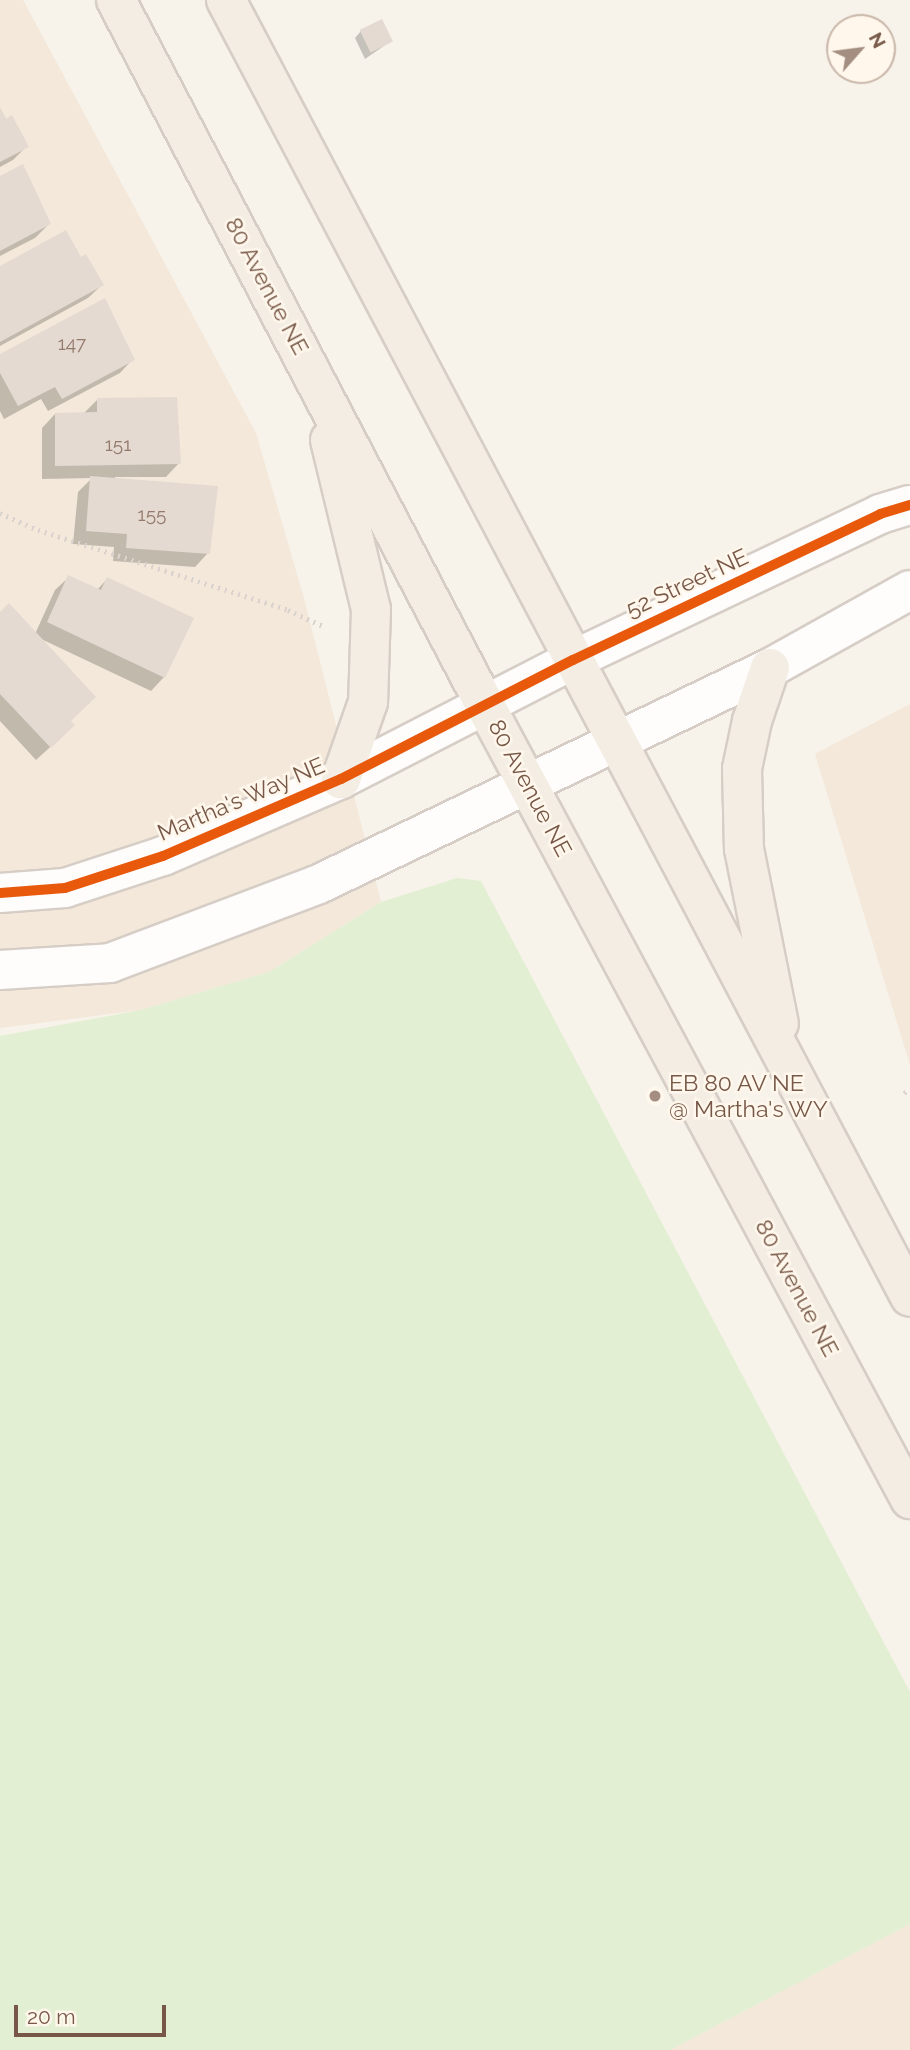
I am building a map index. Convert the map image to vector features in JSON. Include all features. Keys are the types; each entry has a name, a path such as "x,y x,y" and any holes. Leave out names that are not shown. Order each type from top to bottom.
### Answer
{"main road":[{"name":"80 Avenue NE","path":"116,0 485,705 910,1499"},
{"path":"226,0 910,1297"},
{"path":"312,371 355,534 371,609 368,702 341,779"},
{"path":"770,668 752,721 742,769 744,849 788,1067"}],"street":[{"name":"52 Street NE","path":"485,705 573,660 880,514 910,505"},
{"path":"0,970 110,963 319,884 770,668 910,590"},
{"name":"Martha's Way NE","path":"0,892 65,888 163,856 341,779 485,705"}],"path":[{"path":"0,513 38,530 288,610 335,632"},
{"path":"904,1093 910,1089"}],"shaded area":[{"path":"0,0 23,0 256,433 303,595 381,902 269,972 141,1010 0,1028"},
{"path":"910,704 910,1065 815,754"},
{"path":"910,1924 910,2050 670,2050"}],"green space":[{"path":"457,878 481,881 910,1692 910,1924 670,2050 0,2050 0,1036 141,1010 269,972 381,902"}],"building":[{"path":"382,19 393,41 370,52 360,30"},
{"path":"0,107 6,119 12,115 29,147 0,162"},
{"path":"23,164 51,224 0,251 0,176"},
{"path":"66,230 81,257 86,254 104,285 0,342 0,266"},
{"path":"105,298 135,360 62,399 55,387 18,406 0,373 0,354"},
{"path":"177,397 181,464 55,466 55,413 97,412 97,398"},
{"path":"90,476 218,486 210,554 126,548 127,534 86,531"},
{"path":"68,575 101,590 107,577 194,618 165,678 47,622"},
{"path":"9,603 96,697 71,721 75,725 51,748 0,694 0,612"}],"cycle path":[{"path":"0,893 65,888 163,856 341,779 573,660 880,514 910,505"}],"place":[{"name":"EB 80 AV NE @ Martha's WY","path":"655,1096"}]}
